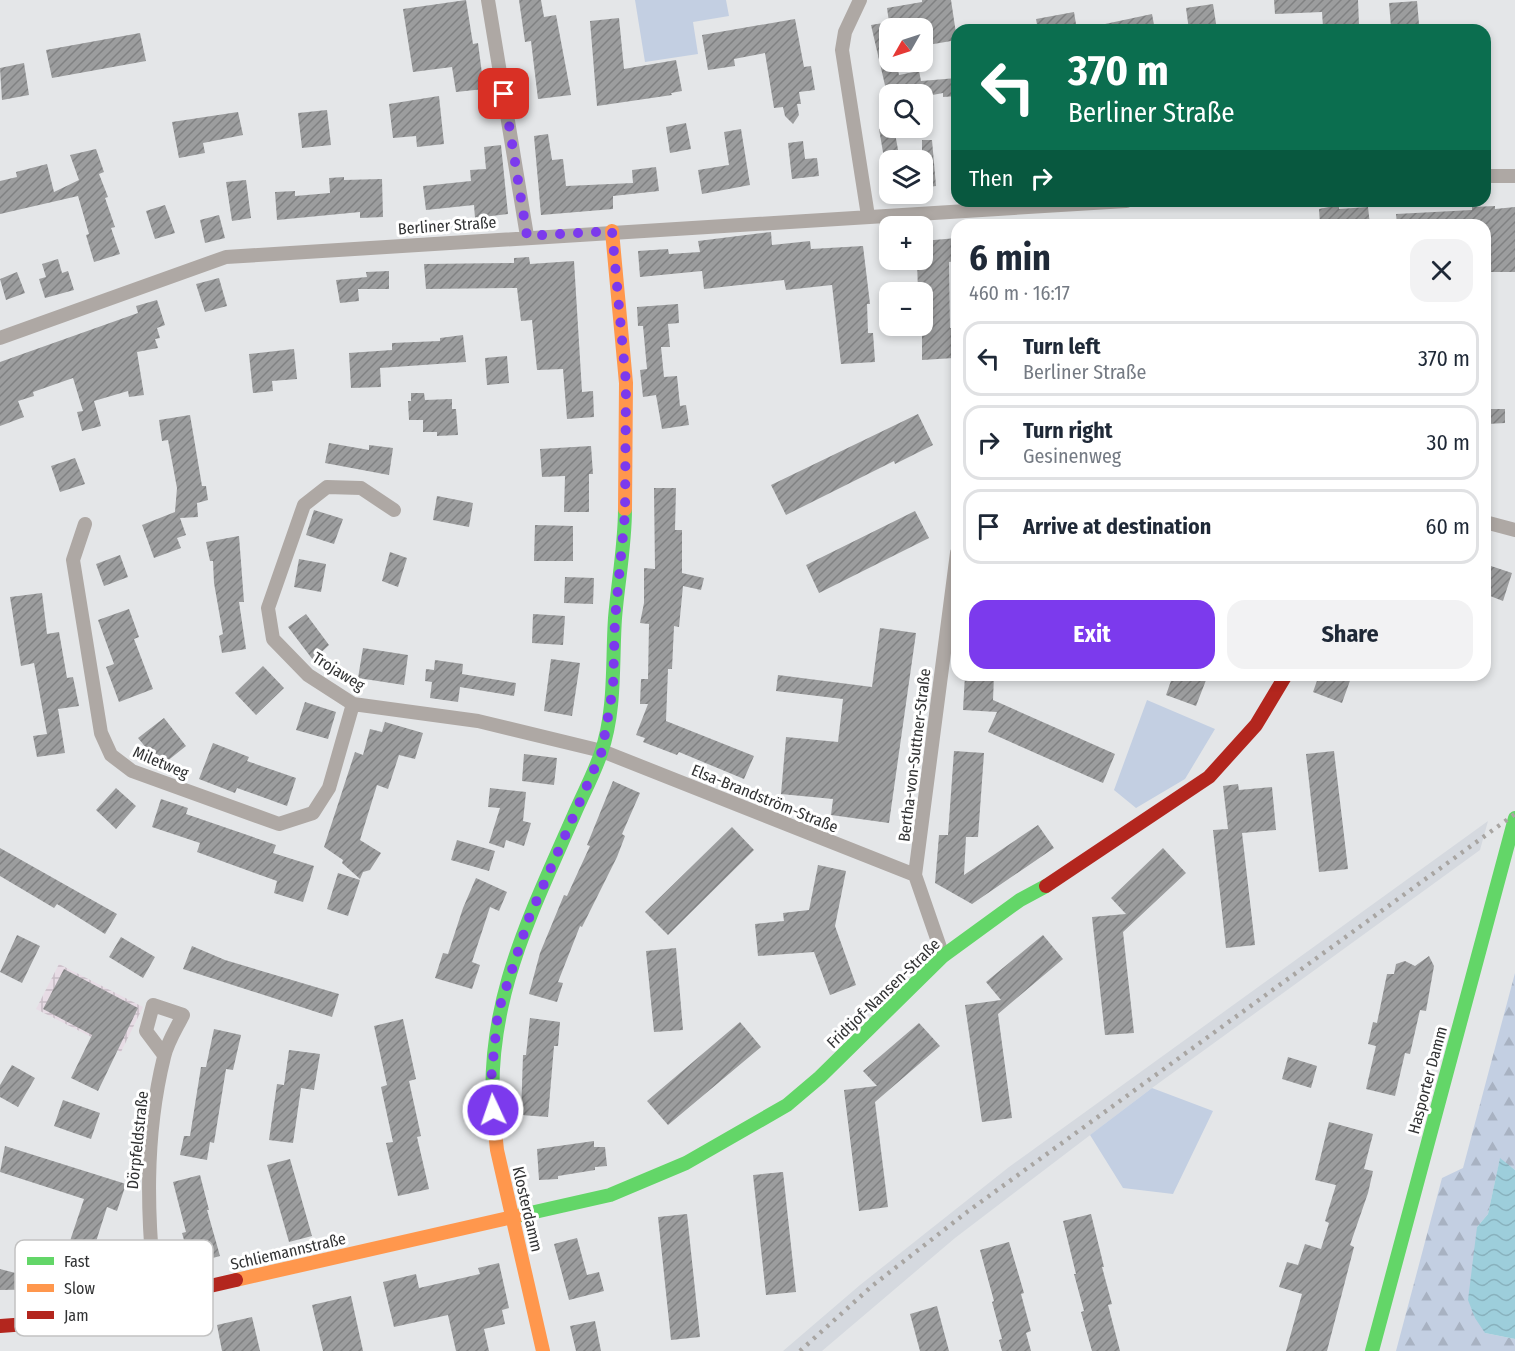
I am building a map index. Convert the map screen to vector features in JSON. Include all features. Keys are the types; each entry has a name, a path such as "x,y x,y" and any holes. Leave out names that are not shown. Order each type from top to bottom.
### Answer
{"street":[{"path":"488,0 527,236"},
{"path":"860,0 849,23 842,50 868,216"},
{"path":"1491,176 1515,176"},
{"name":"Berliner Straße","path":"0,338 226,257 527,236 1023,207"},
{"name":"Klosterdamm","path":"543,1351 497,1150 490,1090 498,1012 529,918 602,751 613,688 615,619 625,514 626,383 612,231"},
{"name":"Trojaweg","path":"394,510 361,489 327,487 304,505 268,608 273,639 308,675 353,704 478,721 602,751"},
{"name":"Miletweg","path":"85,524 73,560 101,733 111,755 132,771 279,824 313,813 329,788 353,704"},
{"path":"1491,524 1515,530"},
{"name":"Bertha-von-Suttner-Straße","path":"943,956 915,875 951,599"},
{"name":"Fridtjof-Nansen-Straße","path":"513,1218 610,1196 646,1182 687,1163 787,1105 828,1069 943,956 1020,900 1075,869 1209,777 1256,725 1282,681"},
{"name":"Elsa-Brandström-Straße","path":"602,751 915,875"},
{"name":"Hasporter Damm","path":"1372,1351 1515,818"},
{"name":"Dörpfeldstraße","path":"149,1240 147,1170 164,1055"},
{"name":"Schliemannstraße","path":"213,1287 513,1218"},
{"name":"Schliemannstraße","path":"0,1326 15,1325"}],"shaded area":[{"path":"1488,821 1480,850 1152,1088 955,1238 822,1351 783,1351 860,1285 1009,1167"},
{"path":"59,964 143,1007 121,1052 36,1009"}],"green space":[{"path":"635,0 726,0 729,16 693,22 698,54 645,62"},
{"path":"1147,700 1215,729 1185,779 1136,808 1114,790"},
{"path":"1515,973 1515,1170 1500,1159 1488,1214 1477,1227 1485,1333 1515,1339 1515,1351 1396,1351 1442,1178 1463,1168"},
{"path":"1152,1088 1213,1111 1173,1194 1123,1188 1090,1135"}],"water":[{"path":"1500,1158 1515,1170 1515,1339 1485,1333 1475,1318 1468,1300 1477,1227 1488,1214"}],"building":[{"path":"466,0 473,44 478,43 484,89 456,92 452,67 413,72 403,9"},
{"path":"519,0 541,0 544,17 556,15 571,95 538,99 531,41 525,42"},
{"path":"922,0 951,0 955,24 951,24 951,41 933,44 933,18 888,18 887,8 922,2"},
{"path":"1274,0 1358,0 1359,24 1323,24 1322,12 1275,14"},
{"path":"1417,1 1419,24 1391,24 1389,3"},
{"path":"1213,4 1216,24 1188,24 1186,8"},
{"path":"1074,12 1076,24 1037,24 1036,19"},
{"path":"1152,14 1154,24 1105,24"},
{"path":"619,18 624,69 676,60 682,91 671,93 672,95 597,106 590,21"},
{"path":"795,19 804,67 811,66 815,90 799,92 801,104 797,104 799,115 793,124 785,116 783,107 774,108 765,53 734,59 735,66 708,70 702,35"},
{"path":"879,24 879,60 871,25"},
{"path":"140,33 146,61 52,78 46,50"},
{"path":"24,63 29,95 2,100 0,68"},
{"path":"882,72 898,72 899,75 919,72 921,81 951,78 951,96 943,97 943,93 933,95 933,84 885,84"},
{"path":"439,96 444,144 417,147 416,136 393,138 389,104"},
{"path":"327,110 331,145 302,148 298,113"},
{"path":"238,112 243,135 203,143 205,153 179,158 172,122"},
{"path":"686,123 691,149 670,153 666,127"},
{"path":"741,129 750,185 702,194 698,170 729,165 724,132"},
{"path":"548,134 552,160 563,159 566,186 633,183 632,170 656,167 659,191 613,196 613,209 541,215 534,136"},
{"path":"881,138 896,138 898,150 883,150"},
{"path":"922,140 932,140 933,150 922,150"},
{"path":"803,141 805,159 817,158 819,176 792,179 788,143"},
{"path":"501,145 508,214 475,218 474,205 426,210 423,186 471,181 470,170 486,169 484,147"},
{"path":"96,149 104,172 99,174 108,197 105,198 115,227 111,228 120,254 94,262 78,196 0,214 0,181 17,177 16,172 47,164 54,192 79,180 70,155"},
{"path":"933,152 936,186 933,186"},
{"path":"344,177 344,180 382,179 383,217 360,218 360,212 277,220 275,192 295,191 295,196 330,193 329,178"},
{"path":"246,180 251,218 232,221 226,182"},
{"path":"165,205 175,233 155,239 146,211"},
{"path":"1495,206 1495,209 1515,207 1515,272 1491,272 1491,219 1396,219 1396,214 1472,210 1472,207"},
{"path":"1368,207 1369,219 1320,219 1319,209"},
{"path":"219,215 225,238 205,243 200,220"},
{"path":"771,232 772,245 810,241 811,249 863,246 870,304 867,304 868,333 873,333 875,362 841,364 832,285 786,290 784,280 704,289 702,271 640,277 638,251 668,249 669,254 700,252 698,241"},
{"path":"951,239 951,262 949,262 951,358 922,360 922,336 933,336 933,282 918,282 917,270 933,270 933,240"},
{"path":"529,257 530,264 574,261 582,392 593,391 594,417 567,419 563,369 537,370 532,320 521,321 517,288 426,289 424,264 514,263 514,258"},
{"path":"58,259 62,273 68,271 74,290 45,298 39,279 46,277 42,264"},
{"path":"389,271 389,289 358,289 359,301 340,303 336,280 367,277 366,272"},
{"path":"17,272 25,293 6,300 0,279"},
{"path":"219,278 227,306 205,312 196,284"},
{"path":"157,300 165,325 157,328 160,338 155,339 158,348 137,352 144,395 129,397 128,391 94,401 101,426 82,431 77,412 83,411 73,378 33,392 34,396 18,401 24,417 0,426 0,362 138,313 136,306"},
{"path":"678,304 679,323 668,324 670,347 661,347 664,377 677,376 680,406 686,405 689,425 662,429 656,395 643,397 640,370 647,369 643,326 638,326 637,307"},
{"path":"463,335 466,362 380,368 381,387 351,388 349,353 392,350 392,343 440,341 440,338"},
{"path":"294,349 297,379 272,381 273,391 253,393 249,354"},
{"path":"507,356 509,383 487,385 485,358"},
{"path":"411,393 424,393 425,400 452,399 452,409 456,409 458,435 437,436 437,432 423,432 423,420 409,420 408,401 411,401"},
{"path":"1491,409 1505,409 1505,423 1491,424"},
{"path":"918,414 933,445 895,464 894,461 786,515 771,485"},
{"path":"190,415 202,486 206,486 208,500 197,503 198,517 180,518 186,535 177,538 181,548 154,558 142,525 175,512 177,488 168,440 162,441 159,420"},
{"path":"329,443 369,450 369,445 393,448 389,475 325,463"},
{"path":"591,446 593,474 589,474 589,512 564,512 565,476 542,477 540,449"},
{"path":"75,458 85,484 60,492 51,466"},
{"path":"654,488 676,488 675,530 682,530 682,573 704,578 701,590 683,586 679,627 674,626 672,669 668,669 666,721 754,756 744,779 679,752 677,755 643,742 645,738 636,735 648,704 640,704 641,679 648,679 649,624 640,623 644,603 644,568 655,569"},
{"path":"437,496 473,503 469,527 433,520"},
{"path":"314,510 343,519 334,544 306,535"},
{"path":"915,511 929,538 819,593 806,565"},
{"path":"535,525 573,526 573,561 534,561"},
{"path":"239,536 244,602 239,602 246,649 222,653 219,636 223,634 214,583 213,561 210,561 206,542"},
{"path":"390,552 407,558 398,587 382,581"},
{"path":"120,555 128,577 104,586 96,564"},
{"path":"299,559 326,564 321,592 294,587"},
{"path":"1491,566 1512,573 1503,601 1491,596"},
{"path":"565,577 594,578 593,604 564,603"},
{"path":"42,593 47,634 59,632 67,678 73,677 79,706 58,709 65,753 37,757 33,736 47,734 34,663 21,666 10,597"},
{"path":"129,609 139,637 134,639 153,689 119,702 106,667 114,664 98,620"},
{"path":"306,614 329,645 313,660 288,627"},
{"path":"533,614 565,616 563,645 532,643"},
{"path":"880,628 916,633 889,823 831,815 833,799 781,794 786,737 838,742 843,699 776,691 778,675 872,687"},
{"path":"363,648 408,655 404,685 358,678"},
{"path":"551,659 580,663 572,716 544,711"},
{"path":"435,660 463,664 462,674 516,683 514,696 460,687 458,702 430,698 432,682 425,681 426,669 434,670"},
{"path":"263,666 284,688 256,715 235,693"},
{"path":"965,681 994,681 993,700 1115,754 1103,783 988,732 997,712 963,710"},
{"path":"1171,681 1206,681 1196,706 1166,695"},
{"path":"1317,681 1350,681 1342,703 1313,692"},
{"path":"305,702 336,712 328,739 296,730"},
{"path":"164,718 186,746 161,766 138,738"},
{"path":"385,722 423,733 415,759 399,755 388,789 377,785 360,840 381,853 370,870 363,872 360,879 342,863 343,860 324,847 355,752 363,755 370,729 382,732"},
{"path":"213,743 249,757 247,761 296,778 287,806 237,788 235,793 199,779"},
{"path":"954,751 984,753 978,837 966,837 964,875 1038,825 1054,848 972,904 935,883 939,835 948,835"},
{"path":"1334,751 1348,869 1319,872 1306,754"},
{"path":"524,754 557,758 554,785 522,781"},
{"path":"613,781 640,793 622,834 625,836 617,857 582,927 580,926 558,982 563,983 557,1002 529,994 540,953 564,895 567,896 590,846 587,845"},
{"path":"1238,784 1239,790 1272,787 1276,830 1242,833 1255,945 1226,948 1213,830 1228,829 1223,786"},
{"path":"116,788 136,806 116,829 96,810"},
{"path":"490,788 526,792 523,821 531,823 524,846 506,840 504,848 489,843 500,808 488,807"},
{"path":"161,799 188,808 186,814 276,845 273,853 314,866 303,902 274,893 277,881 197,852 200,843 152,827"},
{"path":"732,827 754,850 668,935 645,912"},
{"path":"457,840 495,851 489,871 451,860"},
{"path":"0,848 117,914 105,934 57,904 54,908 0,876"},
{"path":"1163,848 1186,873 1123,932 1134,1033 1105,1035 1092,917 1126,914 1111,898"},
{"path":"818,865 846,871 835,926 856,985 830,995 814,952 758,956 755,924 784,921 783,913 809,910"},
{"path":"338,873 360,880 348,916 327,909"},
{"path":"476,878 507,892 499,911 490,907 472,962 480,965 472,989 435,978 443,953 448,954 463,908"},
{"path":"17,935 40,946 22,983 0,972"},
{"path":"1043,935 1063,959 998,1014 1012,1118 982,1122 965,1005 1001,1000 986,982"},
{"path":"121,937 155,957 143,978 109,957"},
{"path":"192,946 225,960 339,994 332,1017 183,969"},
{"path":"676,948 683,1030 654,1032 646,951"},
{"path":"1429,956 1434,966 1426,1011 1420,1010 1410,1054 1405,1053 1395,1096 1366,1089 1376,1046 1368,1044 1373,1022 1377,1023 1387,974 1394,974 1396,964 1405,961 1415,966"},
{"path":"64,969 138,1008 98,1091 71,1078 92,1035 43,1009"},
{"path":"530,1018 560,1022 558,1046 554,1046 548,1117 521,1115 523,1055 526,1055"},
{"path":"403,1019 416,1079 409,1081 421,1136 417,1137 429,1189 398,1196 386,1143 393,1142 381,1087 387,1085 374,1026"},
{"path":"740,1022 761,1047 668,1125 647,1101"},
{"path":"919,1023 940,1046 875,1102 888,1207 859,1211 844,1090 877,1086 863,1071"},
{"path":"214,1029 241,1035 233,1070 226,1069 214,1143 210,1142 207,1160 180,1155 184,1136 190,1136 201,1067 206,1067"},
{"path":"289,1050 320,1054 314,1090 301,1088 293,1143 269,1140 277,1084 284,1085"},
{"path":"1288,1057 1317,1066 1311,1088 1282,1079"},
{"path":"12,1065 35,1078 18,1107 0,1097 0,1085"},
{"path":"63,1100 100,1113 91,1139 54,1126"},
{"path":"1329,1122 1373,1134 1364,1169 1373,1171 1350,1245 1354,1247 1327,1351 1286,1351 1302,1294 1279,1287 1287,1262 1298,1265 1305,1244 1321,1249 1329,1223 1325,1221 1336,1185 1315,1180"},
{"path":"594,1141 594,1147 605,1147 607,1166 558,1176 558,1179 539,1180 537,1149"},
{"path":"5,1146 126,1184 117,1211 107,1207 97,1240 70,1240 84,1199 0,1172"},
{"path":"290,1159 312,1236 289,1242 267,1165"},
{"path":"783,1172 796,1292 766,1295 753,1175"},
{"path":"200,1175 220,1256 213,1258 213,1240 184,1240 182,1233 186,1232 173,1182"},
{"path":"687,1214 700,1337 671,1340 658,1217"},
{"path":"1091,1214 1112,1304 1108,1305 1120,1351 1092,1351 1081,1312 1084,1311 1063,1221"},
{"path":"577,1238 587,1275 599,1272 604,1291 569,1300 554,1244"},
{"path":"1009,1242 1024,1293 1021,1294 1031,1331 1026,1333 1031,1351 1002,1351 999,1340 1002,1339 992,1302 994,1301 980,1250"},
{"path":"499,1263 509,1308 502,1310 505,1324 484,1329 489,1351 456,1351 448,1315 394,1327 383,1282 416,1274 419,1288 480,1274 478,1268"},
{"path":"0,1269 15,1273 15,1290 0,1290"},
{"path":"351,1296 363,1351 323,1351 312,1305"},
{"path":"937,1306 949,1351 920,1351 910,1314"},
{"path":"252,1317 260,1351 222,1351 217,1325"},
{"path":"595,1321 601,1351 576,1351 570,1326"}],"railway":[{"path":"800,1351 872,1286 967,1212 1515,814"}],"traffic: fast":[{"path":"494,1122 492,1080 496,1040 513,964 541,890 595,769 606,737 611,703 615,618 625,509"},
{"path":"1372,1351 1515,818"},
{"path":"517,1216 610,1195 686,1163 787,1105 820,1077 943,956 1020,900 1046,886"}],"traffic: slow":[{"path":"612,231 626,383 625,509"},
{"path":"494,1122 497,1150 543,1351"},
{"path":"236,1280 517,1216"}],"traffic: jam":[{"path":"1046,886 1209,777 1256,725 1282,681"},
{"path":"213,1285 236,1280"},
{"path":"0,1326 15,1325"}],"route":[{"path":"493,1110 490,1090 494,1042 498,1012 510,969 529,918 604,745 613,688 615,619 625,514 626,383 612,231 527,236 504,94"}]}
